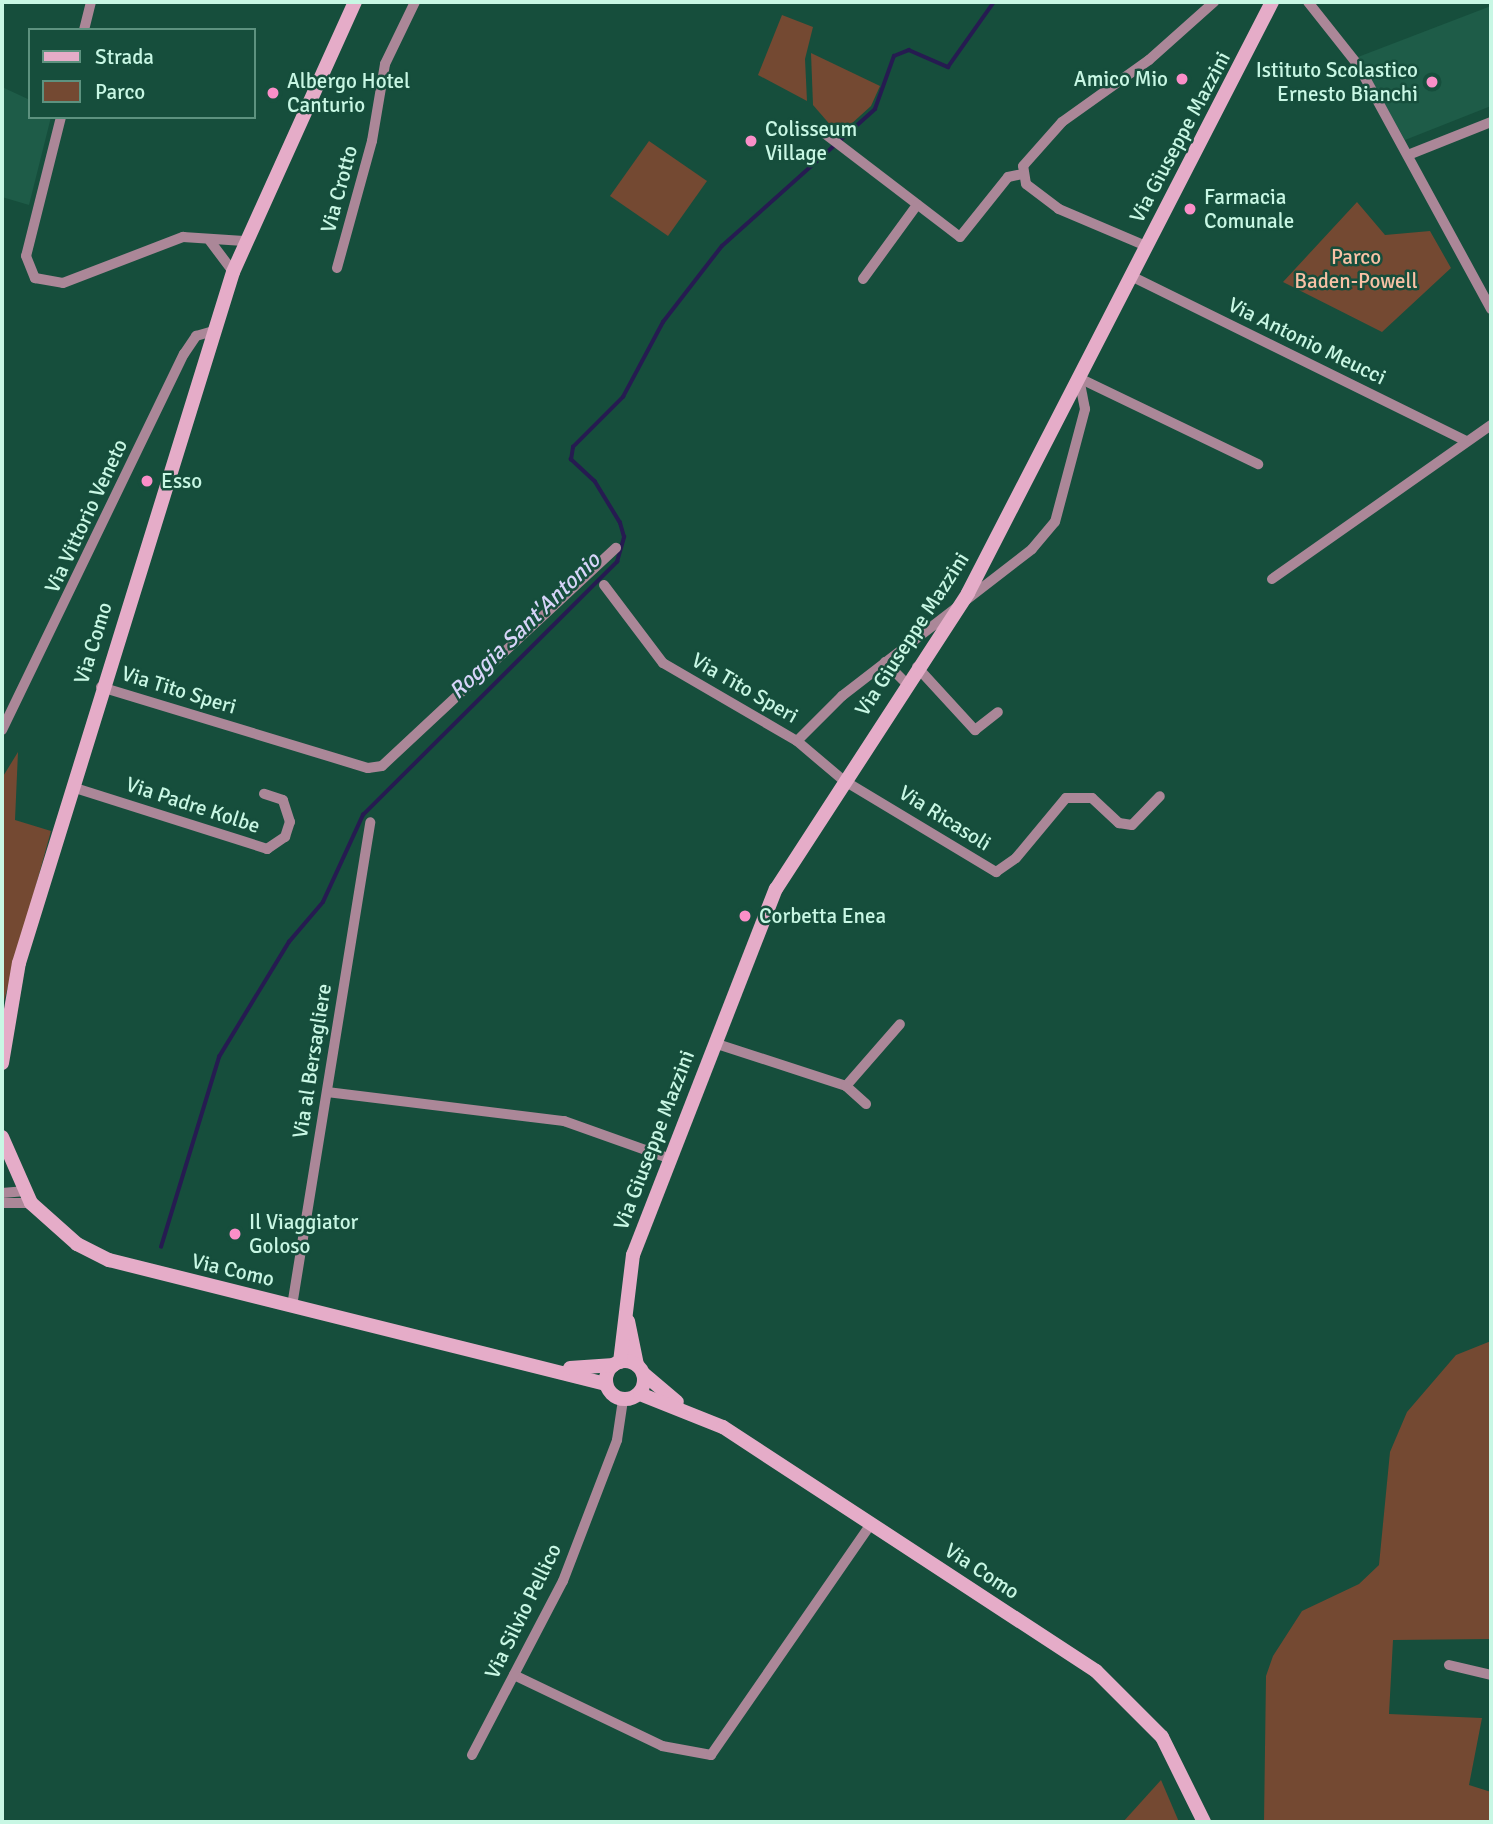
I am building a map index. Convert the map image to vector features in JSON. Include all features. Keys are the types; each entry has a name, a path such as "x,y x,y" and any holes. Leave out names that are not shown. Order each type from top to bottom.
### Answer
{"main road":[{"name":"Via Como","path":"2,1063 19,963 101,687 233,272 244,242 355,2"},
{"name":"Via Giuseppe Mazzini","path":"606,1384 617,1363 633,1255 668,1158 776,889 843,780 968,593 1272,2"},
{"name":"Via Como","path":"2,1137 27,1197 77,1244 109,1259 606,1384"},
{"name":"Via Giuseppe Mazzini","path":"625,1302 640,1369 640,1394"},
{"name":"Via Como","path":"513,1360 581,1370 617,1363 640,1369 684,1408 871,1524 1121,1691 1173,1754 1204,1822"},
{"path":"606,1384 623,1400 640,1394"},
{"name":"Via Como","path":"640,1394 684,1408"}],"street":[{"path":"84,28 91,2"},
{"name":"Via Crotto","path":"337,268 372,141 385,64 415,2"},
{"path":"824,133 841,142 960,237 1008,177 1022,174 1062,122 1149,60 1214,2"},
{"path":"1308,2 1359,65 1491,309"},
{"path":"60,119 26,256 35,278 63,283 183,237 244,242"},
{"path":"1408,155 1491,122"},
{"path":"1022,174 1059,209 1146,246"},
{"path":"863,279 917,205"},
{"path":"208,239 233,272"},
{"name":"Via Antonio Meucci","path":"1130,275 1466,441"},
{"name":"Via Vittorio Veneto","path":"2,730 184,354 196,336 214,331"},
{"path":"1079,378 1258,464"},
{"name":"Via Tito Speri","path":"604,585 663,663 797,741 885,662 968,593 1032,549 1055,522 1085,409 1079,378"},
{"path":"1272,579 1491,425"},
{"name":"Via Tito Speri","path":"101,687 368,768 382,766 616,548"},
{"path":"885,662 906,683"},
{"path":"917,667 975,730 998,712"},
{"name":"Via Ricasoli","path":"797,741 843,780 996,872 1066,798 1093,797 1119,823 1132,825 1160,796"},
{"name":"Via Padre Kolbe","path":"72,787 267,849 285,838 290,822 283,800 264,794"},
{"name":"Via al Bersagliere","path":"292,1306 370,822"},
{"path":"846,1086 900,1024"},
{"path":"714,1043 846,1086 866,1104"},
{"path":"327,1092 564,1121 668,1158"},
{"path":"2,1193 27,1197"},
{"path":"2,1203 27,1197"},
{"name":"Via Silvio Pellico","path":"472,1755 563,1581 617,1440 623,1400"},
{"path":"514,1675 663,1746 711,1755 871,1524"},
{"path":"1449,1665 1491,1675"}],"shaded area":[{"name":"Istituto Scolastico Ernesto Bianchi","path":"1491,6 1491,106 1405,140 1358,57"},
{"path":"2,87 28,99 28,119 50,119 29,205 2,197"}],"green space":[{"path":"782,15 813,27 805,59 807,101 758,75"},
{"path":"811,53 880,86 871,106 839,135 813,105"},
{"path":"649,141 707,181 668,236 610,196"},
{"name":"Parco Baden-Powell","path":"1357,202 1385,235 1430,231 1451,268 1382,332 1283,282"},
{"path":"18,752 15,820 51,831 2,1008 2,778"},
{"path":"1491,1341 1491,1639 1393,1640 1389,1714 1482,1718 1469,1785 1491,1792 1491,1822 1264,1822 1266,1676 1273,1656 1302,1611 1359,1584 1379,1565 1390,1452 1407,1412 1456,1355"},
{"path":"1161,1780 1179,1822 1123,1822"}],"waterway":[{"name":"Roggia Sant'Antonio","path":"161,1247 219,1057 289,942 323,902 363,815 617,562 624,537 620,523 595,482 571,460 573,447 623,397 663,322 722,246 875,109 894,56 909,50 948,67 994,2"}],"place":[{"name":"Amico Mio","path":"1182,79"},
{"name":"Istituto Scolastico Ernesto Bianchi","path":"1432,82"},
{"name":"Albergo Hotel Canturio","path":"273,93"},
{"name":"Colisseum Village","path":"751,141"},
{"name":"Farmacia Comunale","path":"1190,209"},
{"name":"Esso","path":"147,481"},
{"name":"Corbetta Enea","path":"745,916"},
{"name":"Il Viaggiator Goloso","path":"235,1234"}]}
